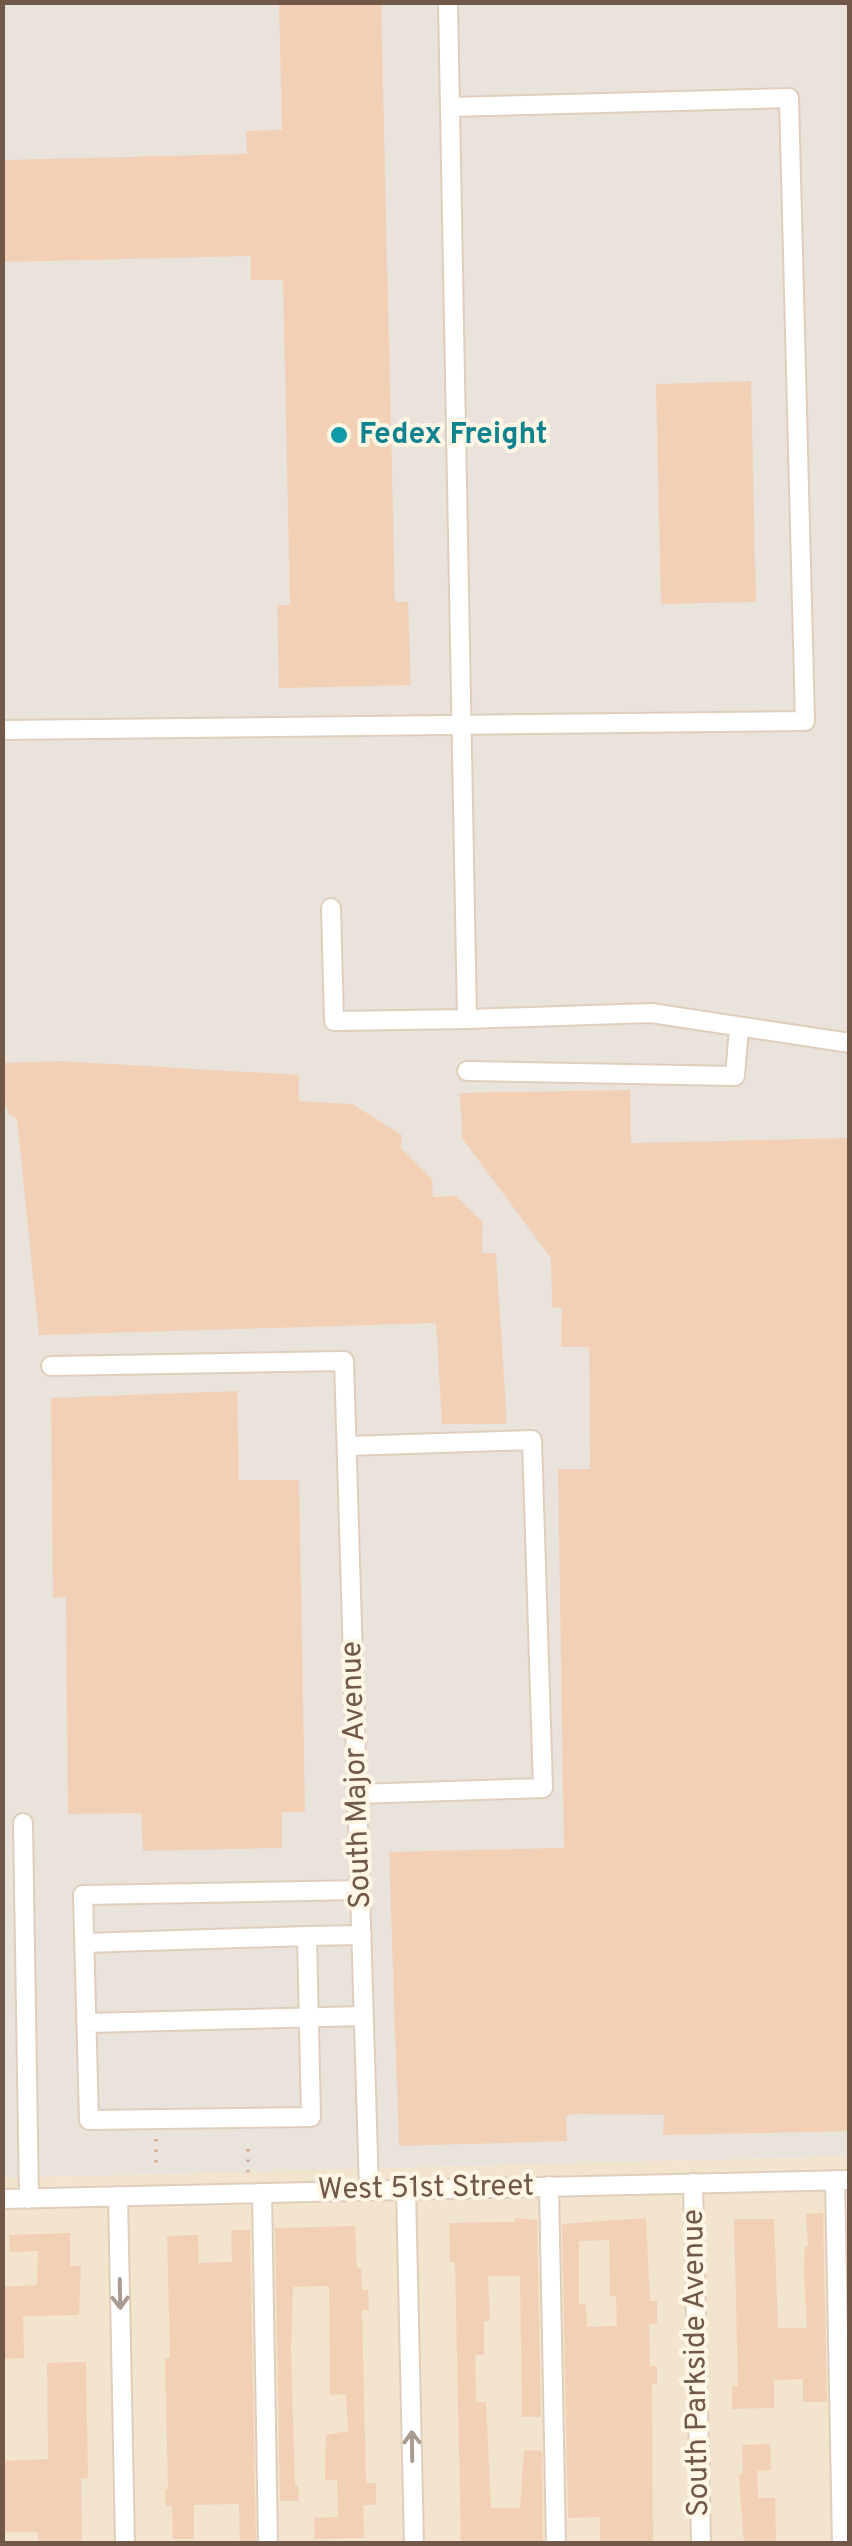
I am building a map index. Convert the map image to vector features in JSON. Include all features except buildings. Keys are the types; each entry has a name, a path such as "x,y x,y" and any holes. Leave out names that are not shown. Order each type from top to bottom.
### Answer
{"street":[{"path":"448,2 466,1019"},
{"path":"2,730 804,720 789,98 450,106"},
{"path":"331,908 334,1021 651,1014 850,1043"},
{"path":"467,1071 735,1076 739,1028"},
{"name":"South Major Avenue","path":"51,1366 344,1361 369,2190"},
{"path":"346,1446 532,1440 543,1788 357,1794"},
{"path":"23,1823 29,2199"},
{"path":"306,1936 311,2117 89,2120 83,1894 360,1890"},
{"path":"84,1943 362,1935"},
{"path":"86,2022 364,2016"},
{"path":"842,2180 842,2544"},
{"name":"West 51st Street","path":"2,2199 842,2180"},
{"name":"South Parkside Avenue","path":"692,2183 701,2544"},
{"path":"549,2186 556,2544"},
{"path":"406,2189 414,2544"},
{"path":"262,2193 268,2544"},
{"path":"118,2196 125,2544"}],"path":[{"path":"156,2129 156,2170"},
{"path":"248,2149 248,2174"}],"shaded area":[{"path":"2,3 849,3 849,2156 3,2178"},
{"path":"849,2156 849,2543 3,2543 2,2178"}],"place":[{"name":"Fedex Freight","path":"339,435"}]}
